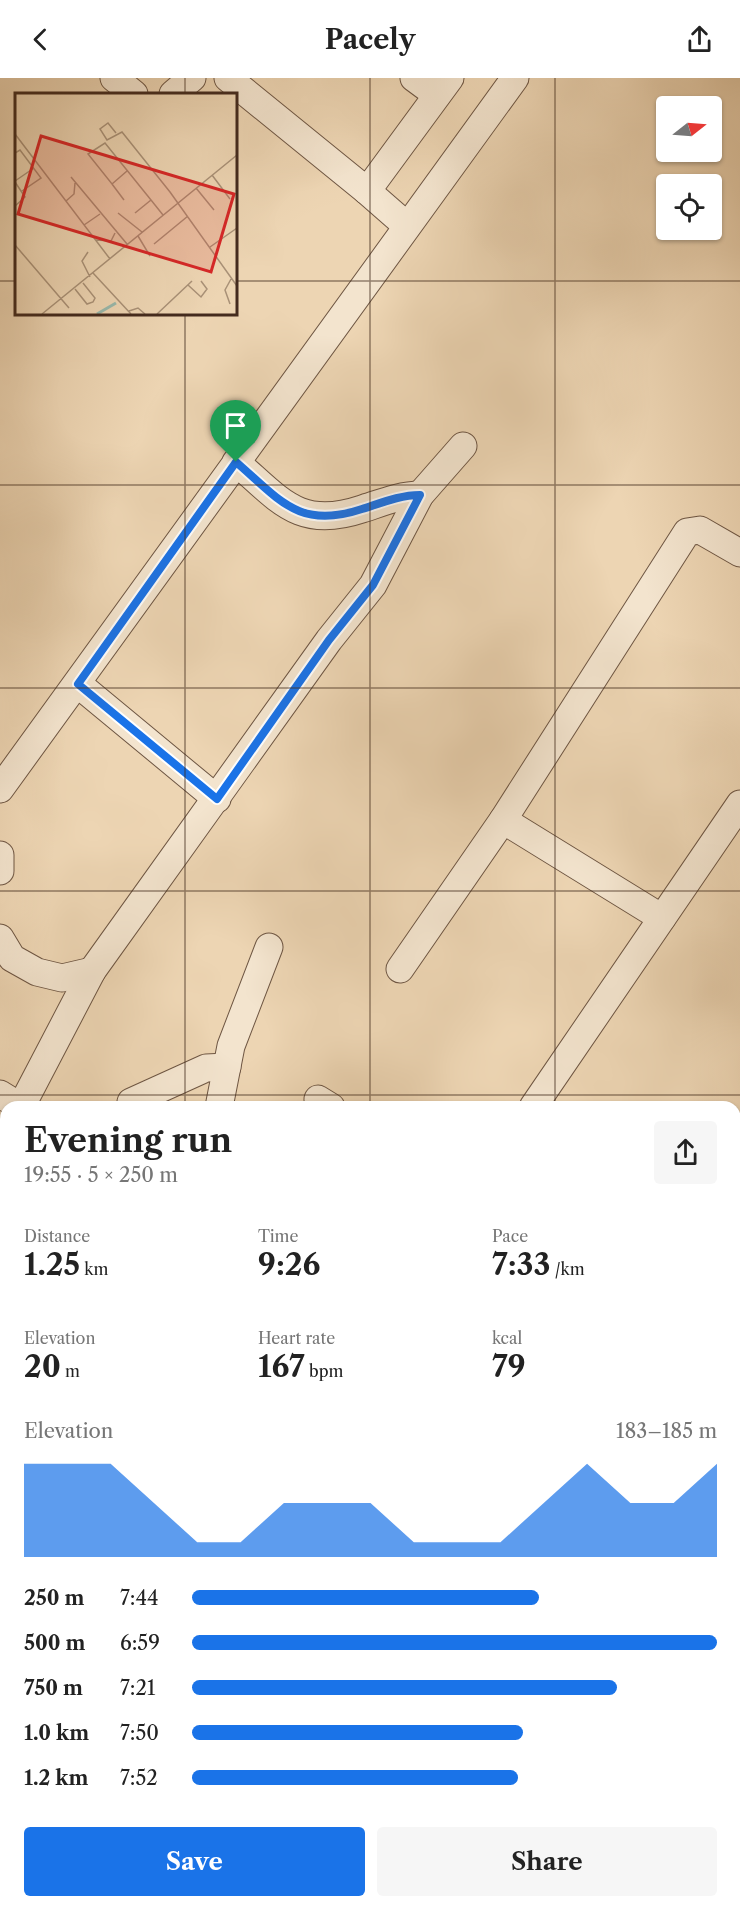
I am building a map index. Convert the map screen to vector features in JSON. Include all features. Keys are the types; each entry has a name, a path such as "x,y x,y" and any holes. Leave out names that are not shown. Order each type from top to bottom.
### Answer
{"street":[{"path":"114,78 133,93"},
{"path":"175,93 192,78"},
{"path":"228,78 407,226"},
{"path":"367,192 443,87 414,78"},
{"path":"0,789 515,78"},
{"path":"24,1101 92,971 329,640 373,585 420,495 463,446"},
{"path":"236,462 291,509 316,516 342,516 406,495 420,495"},
{"path":"400,969 503,820 687,532 699,530 740,553"},
{"path":"78,684 217,799"},
{"path":"537,1101 740,804"},
{"path":"503,820 662,918"},
{"path":"0,855 0,871"},
{"path":"0,938 12,957 37,972 62,978 92,971"},
{"path":"220,1101 239,1021 269,947"},
{"path":"133,1101 206,1068 227,1067"}],"route":[{"path":"236,462 291,509 316,516 342,516 406,495 420,495 373,585 329,640 217,799 78,684 236,462"}]}
